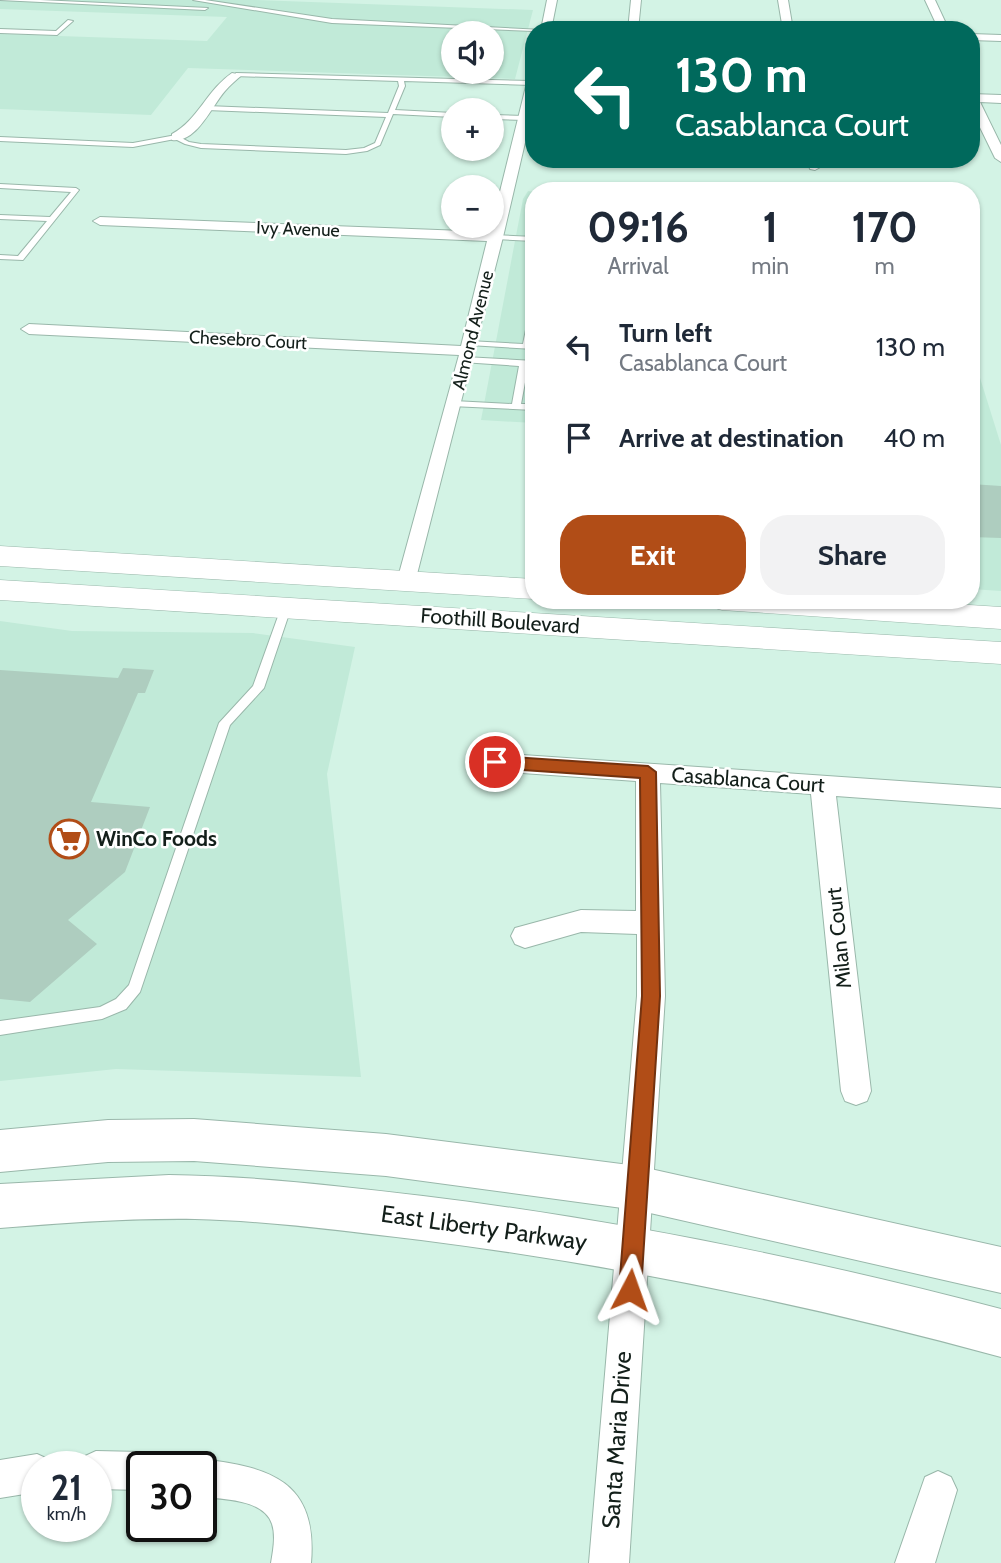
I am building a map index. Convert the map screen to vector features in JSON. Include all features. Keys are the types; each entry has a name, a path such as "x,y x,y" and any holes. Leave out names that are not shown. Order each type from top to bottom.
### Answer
{"main road":[{"name":"Foothill Boulevard","path":"0,556 525,588"},
{"path":"0,570 89,575 149,566"},
{"name":"Foothill Boulevard","path":"0,590 1001,653"},
{"path":"862,609 1001,618"}],"street":[{"path":"548,21 552,0"},
{"path":"634,21 636,0"},
{"path":"783,0 786,21"},
{"path":"930,0 940,21"},
{"path":"980,37 1001,37"},
{"path":"176,137 195,127 226,80 236,75"},
{"path":"980,98 1001,99"},
{"name":"Almond Avenue","path":"504,203 525,113"},
{"path":"980,116 1001,158"},
{"name":"Ivy Avenue","path":"100,221 441,235"},
{"name":"Almond Avenue","path":"407,581 496,238"},
{"name":"Chesebro Court","path":"29,329 468,352"},
{"name":"Casablanca Court","path":"495,762 1001,798"},
{"name":"Santa Maria Drive","path":"609,1563 651,996 648,772"},
{"name":"Milan Court","path":"822,785 856,1091"},
{"path":"525,936 581,921 652,923"},
{"path":"0,1151 108,1141 194,1140 386,1155 637,1188 1001,1270"},
{"name":"East Liberty Parkway","path":"0,1206 170,1197 295,1204 458,1222 633,1248 831,1289 1001,1333"},
{"path":"0,1479 21,1476"},
{"path":"217,1480 253,1486 271,1494 286,1506 293,1526 291,1563"},
{"path":"915,1563 938,1490"}],"lane":[{"path":"2,0 248,9"},
{"path":"195,0 332,21 525,29"},
{"path":"0,31 57,33 70,20"},
{"path":"236,75 401,81 425,78 525,81"},
{"path":"0,139 133,145 176,137 201,146 346,152 365,150 378,144 401,81"},
{"path":"207,108 441,115"},
{"path":"504,117 524,118"},
{"path":"0,187 76,190 20,258 0,257"},
{"path":"0,217 52,219"},
{"path":"504,237 525,239"},
{"path":"468,352 525,347"},
{"path":"468,352 525,362"},
{"path":"516,406 525,376"},
{"path":"454,404 525,406"},
{"path":"0,1028 102,1013 121,1004 135,988 225,723 258,688 286,608"}],"shaded area":[{"path":"0,0 256,0 533,10 530,21 525,21 525,41 515,79 504,79 504,21 441,21 441,77 188,68 151,115 0,109 0,34 207,41 227,17 0,9"},
{"path":"525,196 525,422 481,420"},
{"path":"980,378 1001,445 1001,591 980,590"},
{"path":"0,621 72,631 253,633 355,647 327,774 361,1077 116,1069 0,1081"}],"building":[{"path":"980,485 1001,486 1001,538 980,537"},
{"name":"WinCo Foods","path":"123,668 154,670 145,693 138,693 91,802 150,807 125,872 68,920 97,944 30,1002 0,999 0,670 118,678"}],"place":[{"name":"WinCo Foods","path":"69,839"}],"route":[{"path":"495,762 648,772 651,996 630,1290"}]}
